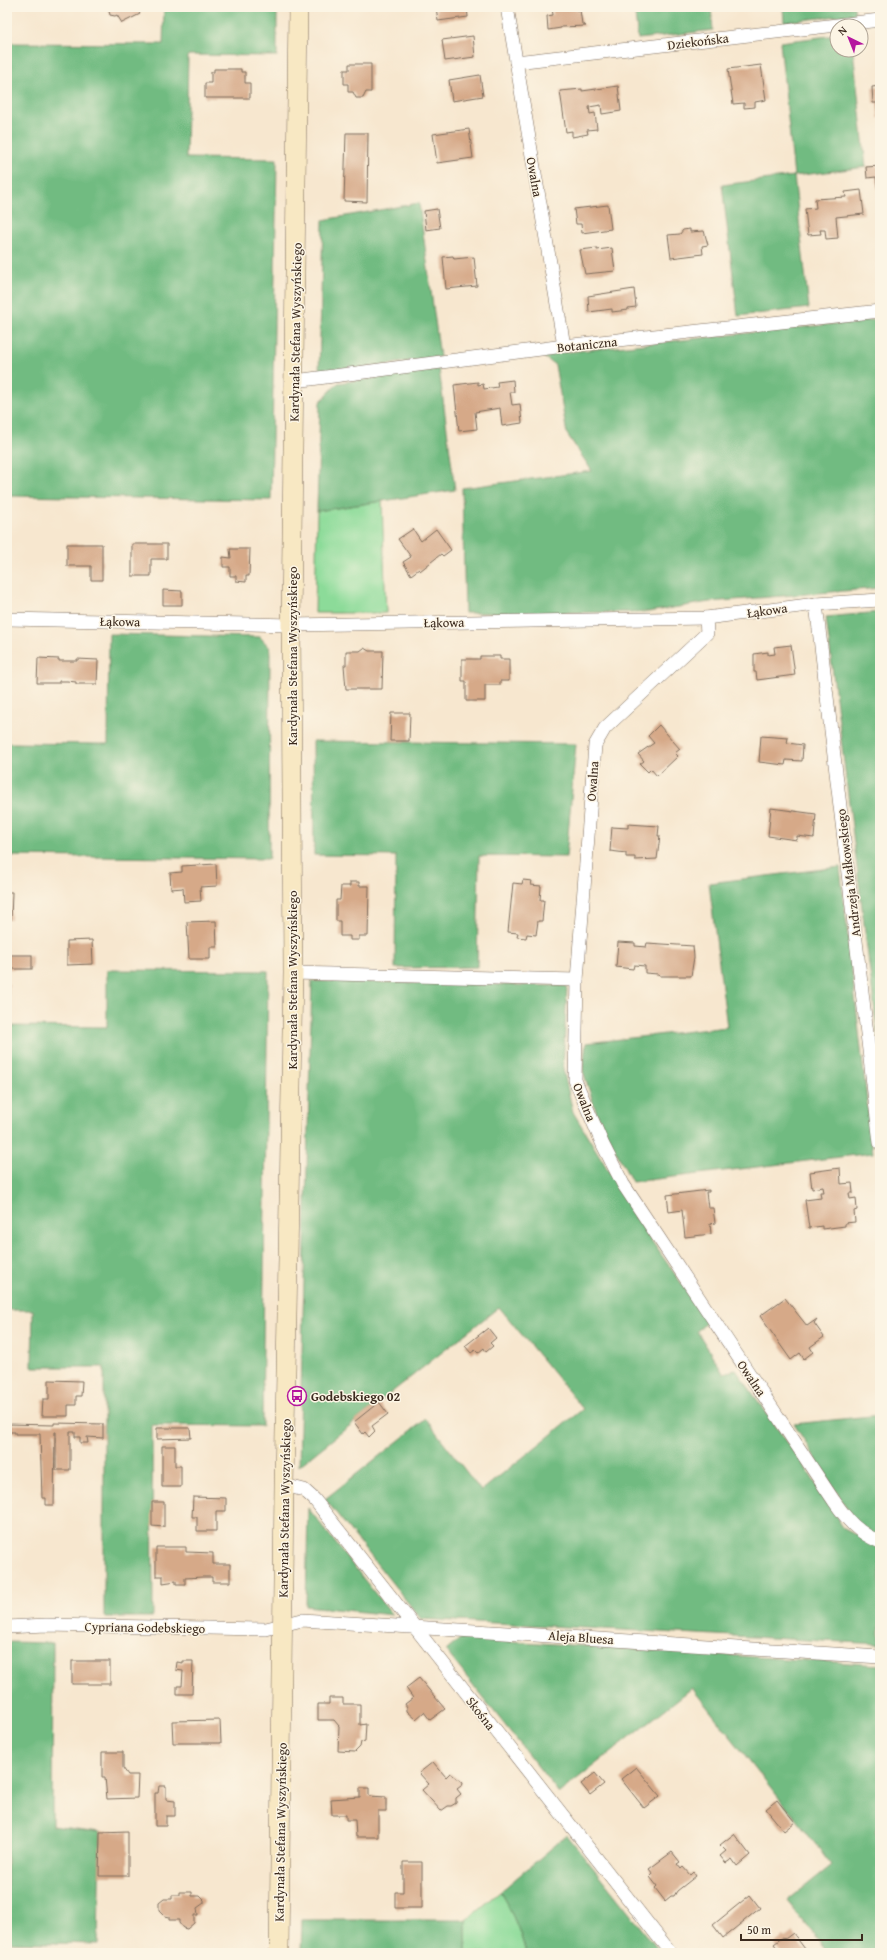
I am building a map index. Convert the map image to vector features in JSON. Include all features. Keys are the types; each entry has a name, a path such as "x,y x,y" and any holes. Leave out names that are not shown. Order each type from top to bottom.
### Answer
{"main road":[{"name":"Kardynała Stefana Wyszyńskiego","path":"279,1953 284,1485 293,973 291,625 295,382 298,7"}],"street":[{"name":"Owalna","path":"507,7 564,346"},
{"name":"Dziekońska","path":"516,62 880,20"},
{"name":"Botaniczna","path":"295,382 564,346 880,311"},
{"name":"Łąkowa","path":"7,619 291,625 706,618 816,604 880,600"},
{"name":"Andrzeja Małkowskiego","path":"816,604 880,1143"},
{"name":"Owalna","path":"706,618 707,633 605,728 595,745 577,980 575,1080 603,1145 623,1184 834,1501 846,1517 864,1535 880,1542"},
{"path":"293,973 577,980"},
{"name":"Skośna","path":"284,1485 304,1490 314,1498 671,1953"},
{"name":"Aleja Bluesa","path":"282,1626 302,1620 415,1626 880,1657"},
{"name":"Cypriana Godebskiego","path":"7,1627 46,1625 266,1630 282,1626"}],"green space":[{"path":"164,7 277,7 277,56 188,55 186,158 277,159 271,500 7,496 7,43 163,44"},
{"path":"634,7 711,7 713,30 638,39"},
{"path":"783,7 854,7 855,14 784,22"},
{"path":"829,36 829,58 854,58 866,167 794,176 780,42"},
{"path":"794,176 809,308 738,316 722,185"},
{"path":"419,203 440,357 319,374 323,220"},
{"path":"880,319 880,588 709,602 648,612 465,613 462,488 592,471 567,434 555,365 541,355"},
{"path":"439,369 455,490 317,511 320,402 338,383"},
{"path":"382,501 386,613 315,613 317,511"},
{"path":"880,612 880,1053 826,617"},
{"path":"109,634 260,637 270,648 269,859 7,856 7,743 108,744"},
{"path":"313,741 576,744 566,857 479,856 477,967 395,968 396,856 314,855"},
{"path":"840,867 873,1153 632,1182 597,1114 583,1071 586,1043 727,1027 709,883"},
{"path":"107,970 268,971 262,1426 152,1425 153,1617 104,1617 104,1367 32,1367 33,1310 7,1310 7,1026 107,1027"},
{"path":"312,981 567,986 563,1069 573,1112 648,1236 708,1321 697,1331 723,1373 736,1370 807,1470 844,1529 878,1546 880,1549 880,1644 421,1619 325,1499 426,1419 481,1491 583,1409 499,1307 299,1466"},
{"path":"880,1415 880,1535 863,1534 794,1424"},
{"path":"308,1508 392,1615 306,1606"},
{"path":"461,1638 880,1665 880,1826 875,1831 880,1838 880,1953 829,1953 787,1901 832,1865 692,1688 559,1793 446,1651"},
{"path":"7,1642 53,1643 52,1826 100,1832 98,1944 7,1942"},
{"path":"567,1835 661,1953 526,1953 515,1921 500,1892"},
{"path":"500,1892 515,1921 526,1953 466,1953 466,1920"},
{"path":"302,1920 466,1920 466,1953 301,1953"}],"building":[{"path":"108,7 136,7 140,14 122,23 117,15 110,15"},
{"path":"331,7 342,7 343,8 331,10"},
{"path":"436,7 467,7 468,17 438,21"},
{"path":"547,7 576,7 577,11 580,10 582,24 586,26 561,27 548,30 547,16 553,15 552,8 547,9"},
{"path":"473,36 475,57 445,61 442,40"},
{"path":"349,64 371,64 371,92 366,92 363,98 356,98 353,92 348,92 348,84 344,84 344,70 349,70"},
{"path":"761,65 766,100 755,102 755,107 744,108 744,103 733,104 728,69"},
{"path":"214,69 241,69 241,72 245,72 245,83 250,83 250,98 205,98 205,83 211,83 211,72 214,72"},
{"path":"480,75 483,96 452,101 449,80"},
{"path":"618,86 621,111 602,114 601,105 589,107 590,114 595,113 597,129 587,130 588,134 572,137 572,131 566,132 560,91 582,89 582,91"},
{"path":"880,86 880,118 878,118 877,103 873,103 872,87"},
{"path":"469,129 473,158 437,163 433,134"},
{"path":"346,133 368,133 367,202 344,201"},
{"path":"880,166 879,199 876,177 867,178 866,167"},
{"path":"861,190 864,214 836,217 838,238 826,239 825,230 820,230 821,234 808,235 805,209 816,208 815,199 846,197 845,192"},
{"path":"608,205 611,229 582,233 581,224 576,224 574,209"},
{"path":"437,209 440,228 426,230 424,211"},
{"path":"690,229 690,232 704,231 708,245 702,246 703,254 671,258 668,235 680,234 683,230"},
{"path":"597,248 597,250 612,248 615,271 585,274 580,250"},
{"path":"453,256 454,259 474,257 477,286 446,289 443,257"},
{"path":"634,289 636,307 628,308 628,310 612,312 612,309 589,312 588,296"},
{"path":"513,380 514,392 510,392 512,405 520,404 522,423 502,426 500,408 475,412 477,429 459,431 454,385 478,382 478,385 483,384 484,389 498,387 497,382"},
{"path":"413,529 421,541 436,529 451,550 443,556 441,554 420,571 419,569 411,575 403,562 411,557 398,539"},
{"path":"67,544 102,544 102,580 91,580 91,566 67,566"},
{"path":"132,544 167,544 167,559 151,559 151,576 132,576"},
{"path":"230,549 250,549 249,576 246,576 246,582 236,581 236,576 230,576 230,567 223,567 223,557 231,558"},
{"path":"163,590 182,591 182,605 163,605"},
{"path":"791,645 795,675 757,680 756,672 754,672 754,654 768,652 768,655 775,654 774,647"},
{"path":"364,648 369,651 383,651 382,689 346,689 344,665 346,665 346,651 360,651"},
{"path":"480,656 500,656 500,659 509,659 509,681 500,681 500,685 485,685 485,701 466,701 466,681 462,681 462,659 480,659"},
{"path":"38,658 59,659 59,661 77,661 77,659 98,660 97,684 76,684 76,682 67,681 59,681 59,683 37,683"},
{"path":"391,713 410,713 409,741 390,741"},
{"path":"659,725 680,749 675,753 678,756 657,776 651,769 648,772 640,764 644,761 638,754 654,743 648,736"},
{"path":"761,736 788,738 787,743 803,745 802,761 786,760 785,765 759,762"},
{"path":"771,808 816,814 814,838 797,836 797,840 768,836"},
{"path":"628,824 659,826 658,836 660,836 657,859 635,860 635,857 626,857 626,853 610,851 612,827 628,828"},
{"path":"216,864 217,886 200,887 201,901 184,902 183,888 171,889 170,873 182,872 182,866"},
{"path":"523,880 532,881 531,885 541,886 540,900 544,900 542,921 538,921 536,935 527,934 526,938 517,937 518,933 508,932 513,883 522,884"},
{"path":"350,882 359,882 359,886 369,886 368,936 359,936 359,940 350,940 350,936 340,936 340,921 336,921 336,900 340,900 341,886 350,886"},
{"path":"7,892 12,892 11,920 7,920"},
{"path":"216,921 217,947 210,947 210,959 189,959 187,922"},
{"path":"92,940 93,964 67,965 67,941"},
{"path":"618,942 635,943 635,946 646,947 647,943 693,946 694,957 691,976 660,976 658,974 645,973 645,966 634,965 633,969 616,967"},
{"path":"7,955 32,955 32,969 7,969"},
{"path":"7,984 9,984 9,1006 7,1006"},
{"path":"840,1168 841,1184 852,1183 853,1193 849,1193 850,1199 856,1198 857,1210 854,1211 855,1222 845,1223 845,1226 822,1229 822,1226 809,1228 805,1200 821,1198 820,1192 824,1192 823,1187 812,1189 810,1172"},
{"path":"709,1190 709,1192 706,1192 708,1208 713,1208 715,1223 710,1224 711,1234 685,1237 682,1210 669,1212 667,1195"},
{"path":"785,1298 807,1326 817,1319 814,1323 824,1337 810,1347 813,1352 804,1359 800,1353 791,1360 760,1316"},
{"path":"488,1328 496,1338 490,1343 493,1346 486,1352 484,1348 478,1353 475,1350 471,1353 465,1346"},
{"path":"49,1380 82,1381 81,1396 76,1396 76,1405 68,1405 68,1416 42,1416 43,1399 49,1399"},
{"path":"379,1402 388,1414 372,1426 375,1431 369,1437 365,1432 363,1434 354,1422"},
{"path":"54,1423 103,1424 103,1438 87,1437 88,1443 80,1443 80,1437 75,1437 75,1432 70,1432 70,1470 56,1470 55,1432 54,1505 46,1505 46,1498 42,1498 40,1434 15,1434 15,1432 7,1432 7,1424 54,1425"},
{"path":"157,1428 190,1428 191,1438 157,1439"},
{"path":"162,1446 175,1446 175,1466 181,1466 181,1487 162,1487"},
{"path":"193,1497 226,1498 226,1511 216,1511 216,1531 197,1531 197,1517 192,1517"},
{"path":"152,1502 164,1502 164,1527 152,1526"},
{"path":"156,1547 186,1547 186,1552 213,1553 213,1564 230,1564 230,1582 212,1582 212,1577 203,1577 185,1578 185,1584 176,1584 176,1581 163,1583 163,1576 156,1576"},
{"path":"72,1661 110,1661 110,1684 72,1684"},
{"path":"183,1661 193,1661 192,1694 177,1694 177,1686 182,1686 183,1671 176,1670 177,1662 183,1663"},
{"path":"419,1678 445,1709 430,1720 424,1712 416,1719 407,1711 405,1704 413,1698 406,1688"},
{"path":"329,1698 343,1698 343,1704 360,1704 360,1725 366,1724 365,1741 361,1742 360,1747 355,1752 338,1751 339,1726 334,1720 318,1720 318,1704 329,1704"},
{"path":"220,1720 221,1743 173,1743 172,1721"},
{"path":"102,1752 123,1752 123,1768 128,1775 138,1775 137,1798 107,1799 105,1777 102,1777"},
{"path":"433,1762 446,1777 450,1773 462,1782 461,1786 457,1789 461,1794 456,1798 456,1803 441,1811 422,1790 429,1784 419,1773"},
{"path":"636,1767 660,1796 644,1808 621,1779"},
{"path":"595,1773 604,1784 590,1795 581,1784"},
{"path":"159,1786 166,1786 166,1800 175,1801 175,1816 166,1816 166,1826 155,1826 155,1793 158,1793"},
{"path":"360,1788 369,1788 369,1796 386,1797 386,1811 378,1811 378,1837 356,1837 355,1820 346,1820 346,1815 332,1815 331,1799 360,1797"},
{"path":"777,1800 795,1822 784,1831 766,1809"},
{"path":"128,1831 128,1876 99,1876 100,1832"},
{"path":"734,1834 750,1855 737,1866 732,1859 726,1863 720,1856 726,1851 720,1845"},
{"path":"672,1852 680,1862 677,1864 681,1869 683,1867 690,1875 693,1872 696,1876 677,1891 674,1896 671,1896 665,1901 655,1888 657,1886 650,1877 653,1874 649,1869"},
{"path":"403,1862 422,1862 422,1908 395,1908 395,1892 403,1892"},
{"path":"180,1892 192,1892 192,1896 200,1896 204,1900 204,1903 197,1908 198,1915 194,1915 194,1923 187,1929 183,1928 179,1923 179,1920 169,1920 169,1917 164,1916 159,1911 159,1903 164,1899 172,1899 172,1895 180,1895"},
{"path":"750,1895 760,1908 723,1938 713,1925"},
{"path":"793,1933 808,1953 781,1953 774,1944 783,1937 785,1939"}],"place":[{"name":"Godebskiego 02","path":"297,1396"}]}
